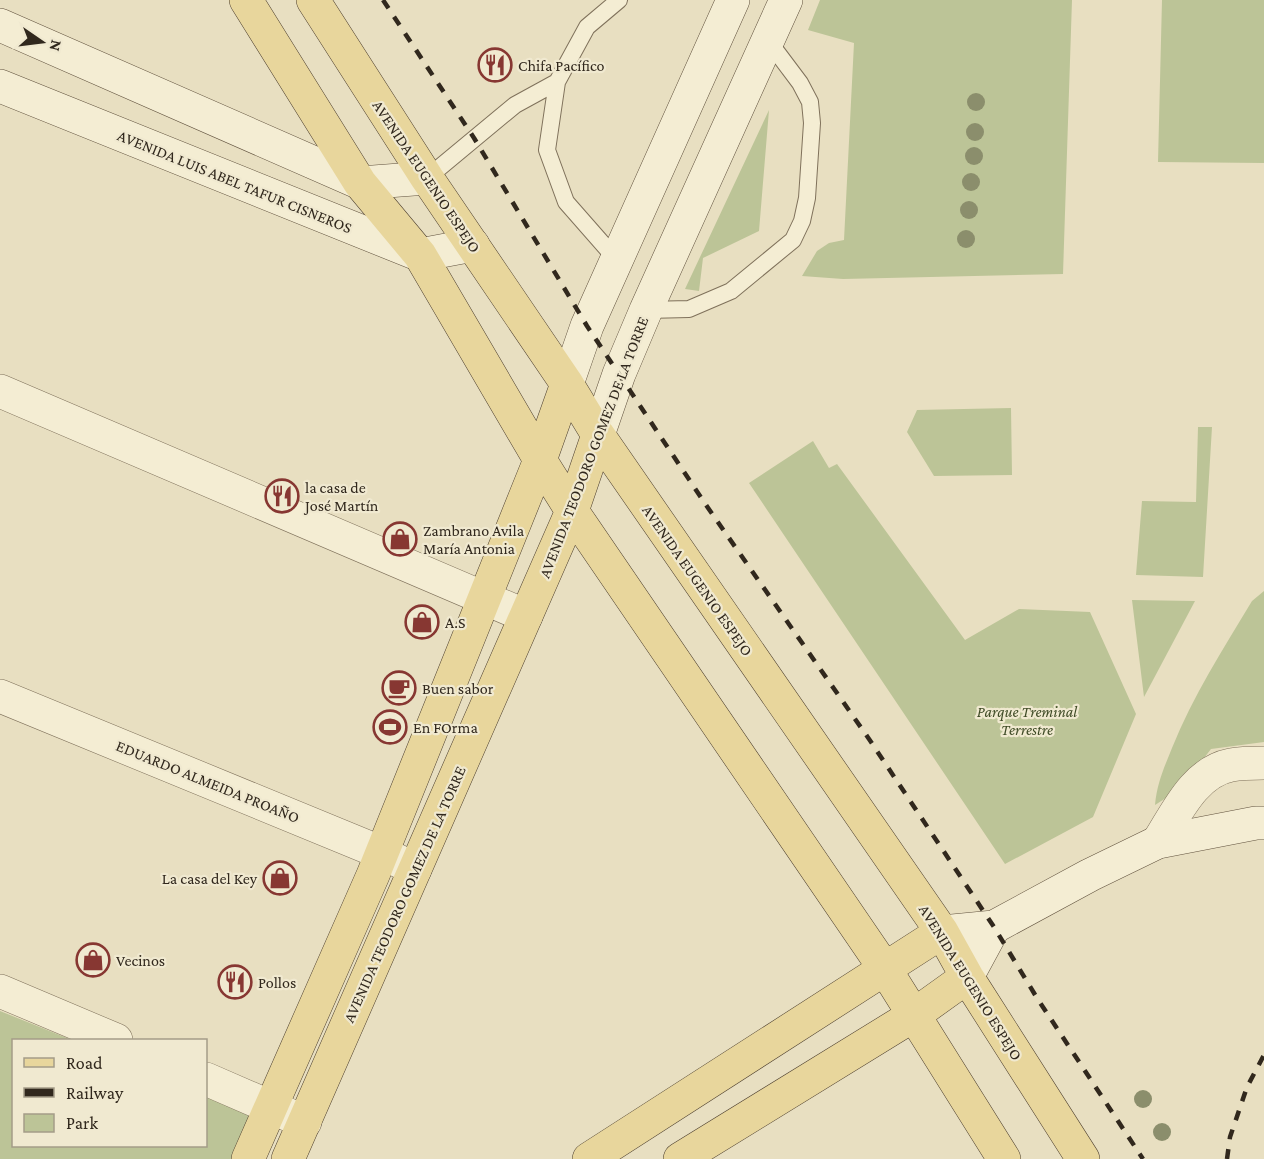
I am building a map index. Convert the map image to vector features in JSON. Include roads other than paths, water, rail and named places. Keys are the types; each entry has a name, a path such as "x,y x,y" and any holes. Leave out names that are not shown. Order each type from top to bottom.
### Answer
{"main road":[{"path":"246,0 360,183 420,255 572,511 885,969 1004,1159"},
{"name":"AVENIDA EUGENIO ESPEJO","path":"313,0 427,178 567,384 598,435 942,932 967,977 1083,1159"},
{"path":"248,1159 382,853 540,460 567,384"},
{"name":"AVENIDA TEODORO GOMEZ DE LA TORRE","path":"288,1159 572,511 598,435"},
{"path":"589,1159 942,932"},
{"path":"680,1159 914,1014 967,977"}],"street":[{"path":"567,384 587,326 733,0"},
{"name":"AVENIDA TEODORO GOMEZ DE LA TORRE","path":"598,435 619,374 646,310 786,0"},
{"path":"0,25 360,183 427,178"},
{"name":"AVENIDA LUIS ABEL TAFUR CISNEROS","path":"0,86 420,255"},
{"path":"420,255 473,245"},
{"path":"0,391 526,616"},
{"name":"EDUARDO ALMEIDA PROAÑO","path":"0,696 382,853 415,869"},
{"path":"1158,843 1190,792 1209,773 1230,765 1264,763"},
{"path":"942,932 994,927 1090,875 1158,843 1264,823"},
{"path":"967,977 994,927"},
{"path":"0,991 111,1039"},
{"path":"207,1079 304,1122"}],"lane":[{"path":"616,259 566,202 547,150 557,82 587,27 619,0"},
{"path":"646,310 689,309 731,291 793,240 802,221 807,198 812,123 810,102 800,83 768,39"},
{"path":"427,178 515,105 557,82"}],"railway":[{"path":"383,0 474,138 587,326 706,505 869,739 994,927 1037,998 1143,1159"},
{"path":"1227,1159 1230,1137 1247,1087 1264,1055"}],"place":[{"name":"Chifa Pacífico","path":"495,65"},
{"name":"la casa de José Martín","path":"282,496"},
{"name":"Zambrano Avila María Antonia","path":"400,539"},
{"name":"A.S","path":"422,622"},
{"name":"Buen sabor","path":"399,688"},
{"name":"En FOrma","path":"390,727"},
{"name":"La casa del Key","path":"280,878"},
{"name":"Vecinos","path":"93,960"},
{"name":"Pollos","path":"235,982"}],"park label":[{"name":"Parque Treminal Terrestre","path":"1027,720"}]}
